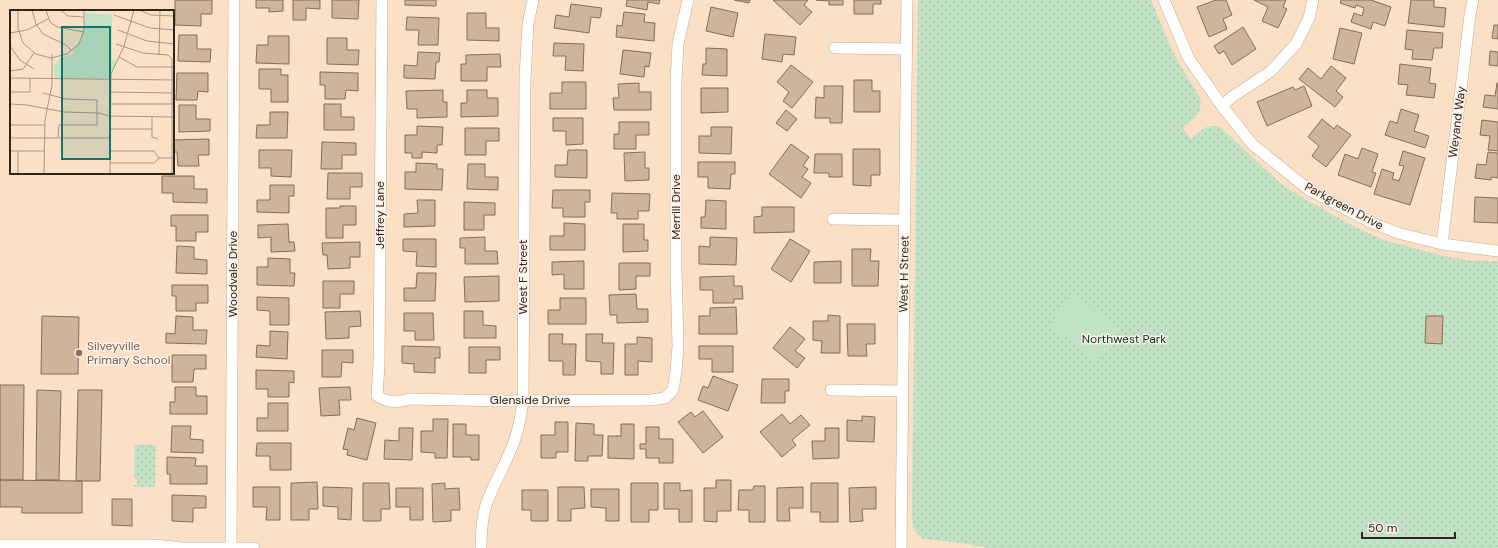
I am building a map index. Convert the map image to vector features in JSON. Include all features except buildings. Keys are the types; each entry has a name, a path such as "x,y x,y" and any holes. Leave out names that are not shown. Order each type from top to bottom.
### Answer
{"street":[{"name":"Woodvale Drive","path":"231,548 234,0"},
{"name":"Jeffrey Lane","path":"382,0 380,356 377,396 387,401 398,402 410,399"},
{"name":"West F Street","path":"481,548 481,535 486,506 493,486 513,443 521,420 523,400 525,78 528,24 533,0"},
{"name":"Merrill Drive","path":"651,400 665,398 673,390 676,372 678,346 676,270 676,82 678,44 688,0"},
{"name":"West H Street","path":"901,548 907,0"},
{"name":"Parkgreen Drive","path":"1164,0 1189,59 1222,106 1252,144 1309,190 1370,222 1398,233 1442,244 1498,251"},
{"path":"1222,106 1232,97 1271,71 1296,44 1309,18 1313,0"},
{"name":"Weyand Way","path":"1442,244 1473,0"},
{"path":"835,48 906,49"},
{"path":"833,219 905,220"},
{"path":"832,390 903,391"},
{"name":"Glenside Drive","path":"410,399 651,400"},
{"path":"0,544 90,546 155,545 183,548 254,548"}],"green space":[{"name":"Northwest Park","path":"918,0 1151,0 1174,54 1201,100 1200,110 1197,115 1183,128 1191,139 1207,127 1220,127 1281,184 1353,226 1384,240 1443,256 1474,261 1498,261 1498,548 989,548 923,539 915,531 912,513"},
{"path":"1072,293 1120,328 1096,360 1049,325"},
{"path":"135,445 156,445 155,487 134,487 134,485 137,485 137,478 134,478"}],"place":[{"name":"Silveyville Primary School","path":"79,353"}]}
